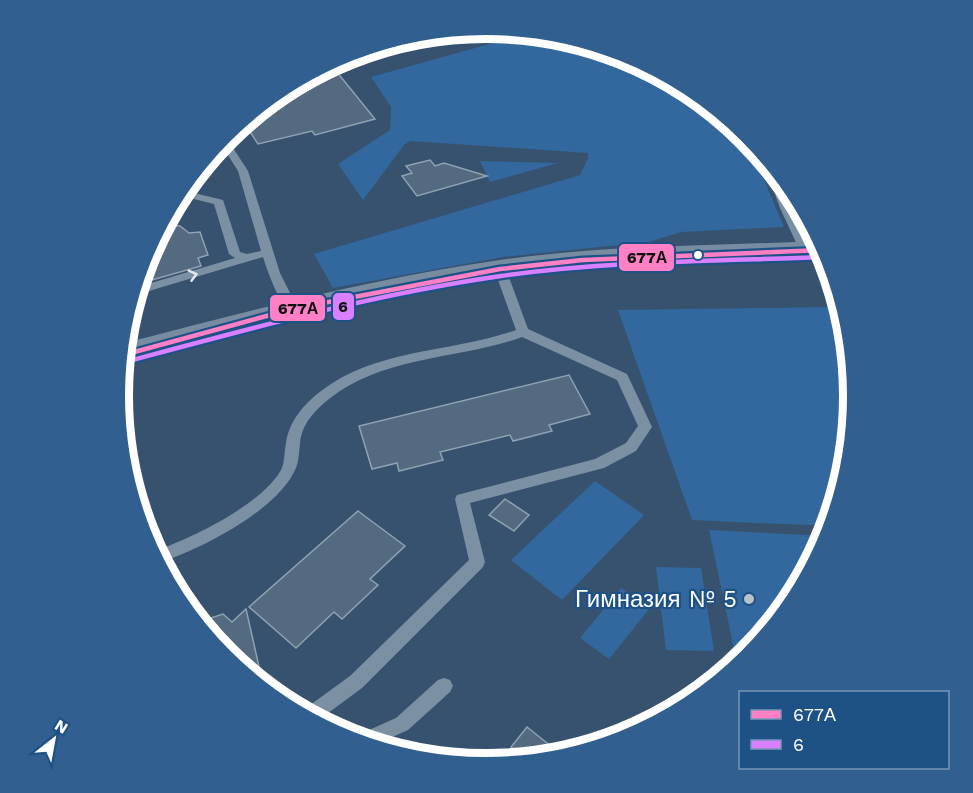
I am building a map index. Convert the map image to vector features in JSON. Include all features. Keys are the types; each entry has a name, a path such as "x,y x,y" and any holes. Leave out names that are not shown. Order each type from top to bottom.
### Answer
{"street":[{"path":"132,353 292,309 500,270 583,260 812,250"}],"lane":[{"path":"229,149 243,171 274,273 292,309"},
{"path":"779,191 785,208 809,243"},
{"path":"190,197 219,202 235,254 246,258"},
{"path":"146,288 267,253"},
{"path":"317,711 356,682 477,562 462,499 599,464 631,447 645,427 622,377 523,332 500,270"},
{"path":"166,554 175,551 263,502 288,470 296,428 314,403 338,386 379,364 501,342 523,332"},
{"path":"376,736 402,724 444,686"}],"shaded area":[{"path":"505,40 556,46 601,58 665,87 685,99 722,128 758,164 784,227 681,232 649,242 503,257 333,288 314,254 580,175 588,158 588,153 410,141 404,145 363,200 338,164 390,130 391,107 371,77"},
{"path":"480,161 558,163 490,182"},
{"path":"833,307 841,350 843,420 832,489 820,526 692,520 618,310"},
{"path":"595,481 644,515 562,600 511,560"},
{"path":"709,530 816,535 784,595 755,632 739,649 734,649"},
{"path":"656,567 701,568 714,651 666,650"},
{"path":"621,588 650,608 609,659 580,638"}],"building":[{"path":"337,72 375,119 315,135 312,131 258,144 249,130 251,128 288,99"},
{"path":"430,160 435,166 444,163 487,176 417,196 402,176 412,173 406,166"},
{"path":"173,225 180,226 189,233 200,232 208,255 198,258 201,266 149,279 156,260"},
{"path":"569,375 590,414 549,425 552,431 513,441 510,435 440,452 443,460 399,471 397,463 372,469 359,426"},
{"path":"505,499 529,515 514,531 489,515"},
{"path":"358,511 405,546 370,579 378,585 342,619 334,612 296,648 249,607"},
{"path":"246,609 260,673 234,649 207,619 223,614 232,622"},
{"path":"527,727 553,748 518,752 511,747"}],"transit line":[{"name":"677А","path":"132,353 292,309 500,269 583,260 813,250"},
{"name":"6","path":"131,360 360,303 501,276 581,267 816,257"}],"place":[{"name":"Гимназия № 5","path":"749,599"}]}
